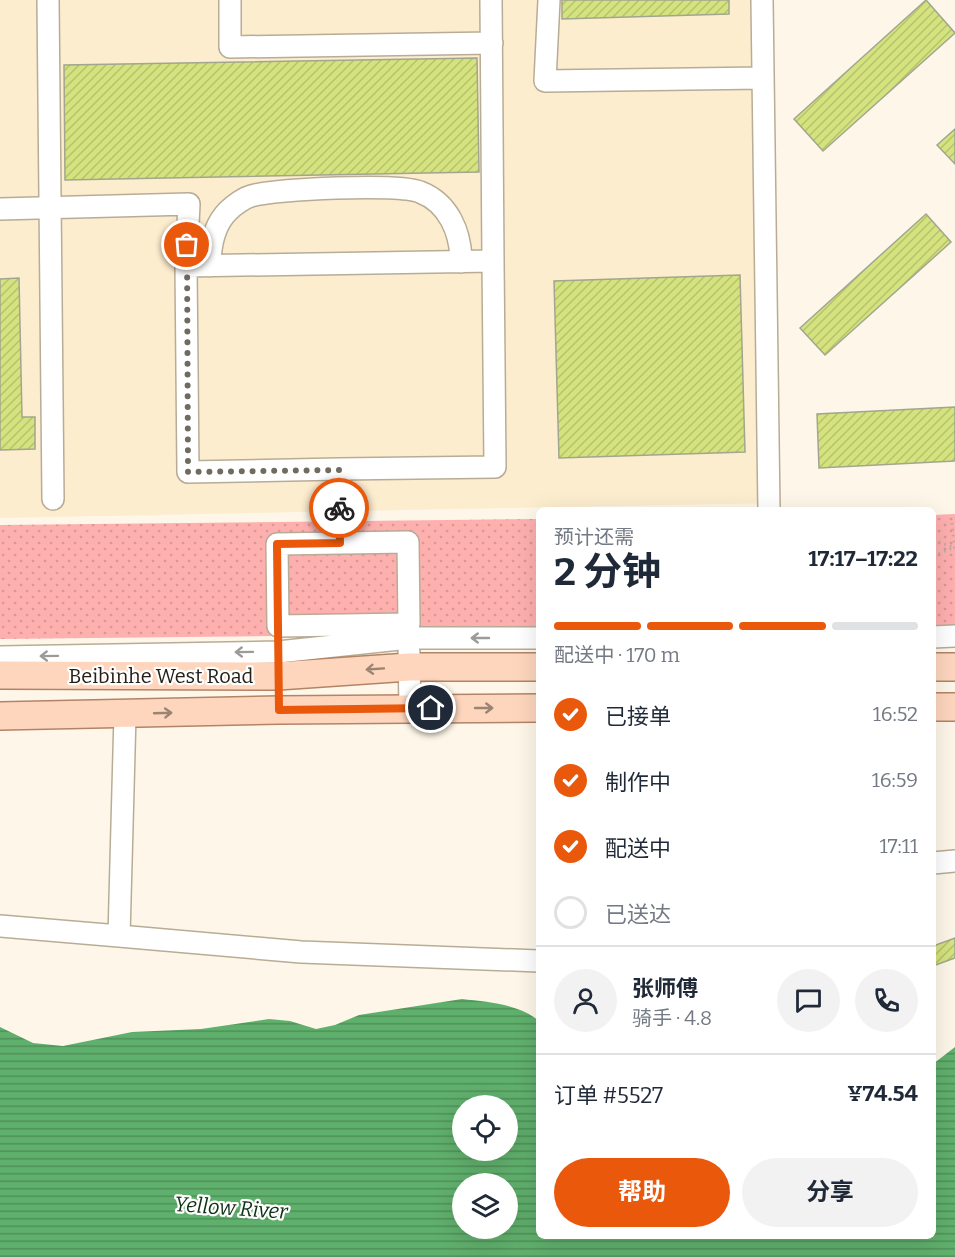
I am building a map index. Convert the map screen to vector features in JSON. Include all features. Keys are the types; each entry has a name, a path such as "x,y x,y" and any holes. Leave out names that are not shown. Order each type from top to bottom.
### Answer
{"main road":[{"name":"Beibinhe West Road","path":"0,675 278,664 536,668"},
{"path":"936,667 955,667"},
{"path":"936,707 955,707"},
{"name":"Beibinhe West Road","path":"0,716 410,708 536,708"}],"street":[{"path":"48,0 53,499"},
{"path":"230,0 230,47 492,43"},
{"path":"0,209 189,204 186,266 188,472 495,467 491,0"},
{"path":"549,0 545,81 762,78"},
{"path":"762,0 770,507"},
{"path":"210,266 214,233 228,211 249,197 273,191 390,188 420,191 441,205 455,226 461,262"},
{"path":"186,266 492,261"},
{"path":"339,470 340,543"},
{"path":"279,710 277,544 340,543 408,542 410,708"},
{"path":"278,626 536,638"},
{"path":"0,657 278,664 409,631"},
{"path":"936,637 955,636"},
{"path":"119,936 125,715"},
{"path":"936,863 955,861"},
{"path":"0,926 301,952 536,961"}],"path":[{"path":"952,523 955,549"},
{"path":"936,541 955,549"},
{"path":"936,555 955,549"}],"shaded area":[{"path":"0,0 764,0 771,503 0,518"},
{"path":"955,514 955,628 936,628 936,515"},
{"path":"536,519 536,633 0,639 0,525"}],"water":[{"name":"Yellow River","path":"462,999 512,1007 536,1019 536,1239 936,1239 936,1062 955,1047 955,1257 0,1257 0,1027 33,1043 63,1046 132,1032 201,1029 269,1019 290,1021 316,1029 335,1025 359,1015"}],"building":[{"path":"562,0 729,0 729,14 562,19"},
{"path":"926,0 955,33 823,151 794,119"},
{"path":"477,58 479,172 65,180 64,65"},
{"path":"955,129 955,164 937,145"},
{"path":"926,214 951,242 825,355 800,328"},
{"path":"740,275 745,452 559,458 554,281"},
{"path":"19,278 22,417 35,417 35,449 0,450 0,279"},
{"path":"955,407 955,461 819,468 817,414"},
{"path":"955,938 955,958 936,965 936,945"}],"way so far":[{"path":"187,245 188,472 339,470 339,508"}],"route":[{"path":"339,508 340,543 277,544 279,710 431,708"}]}
